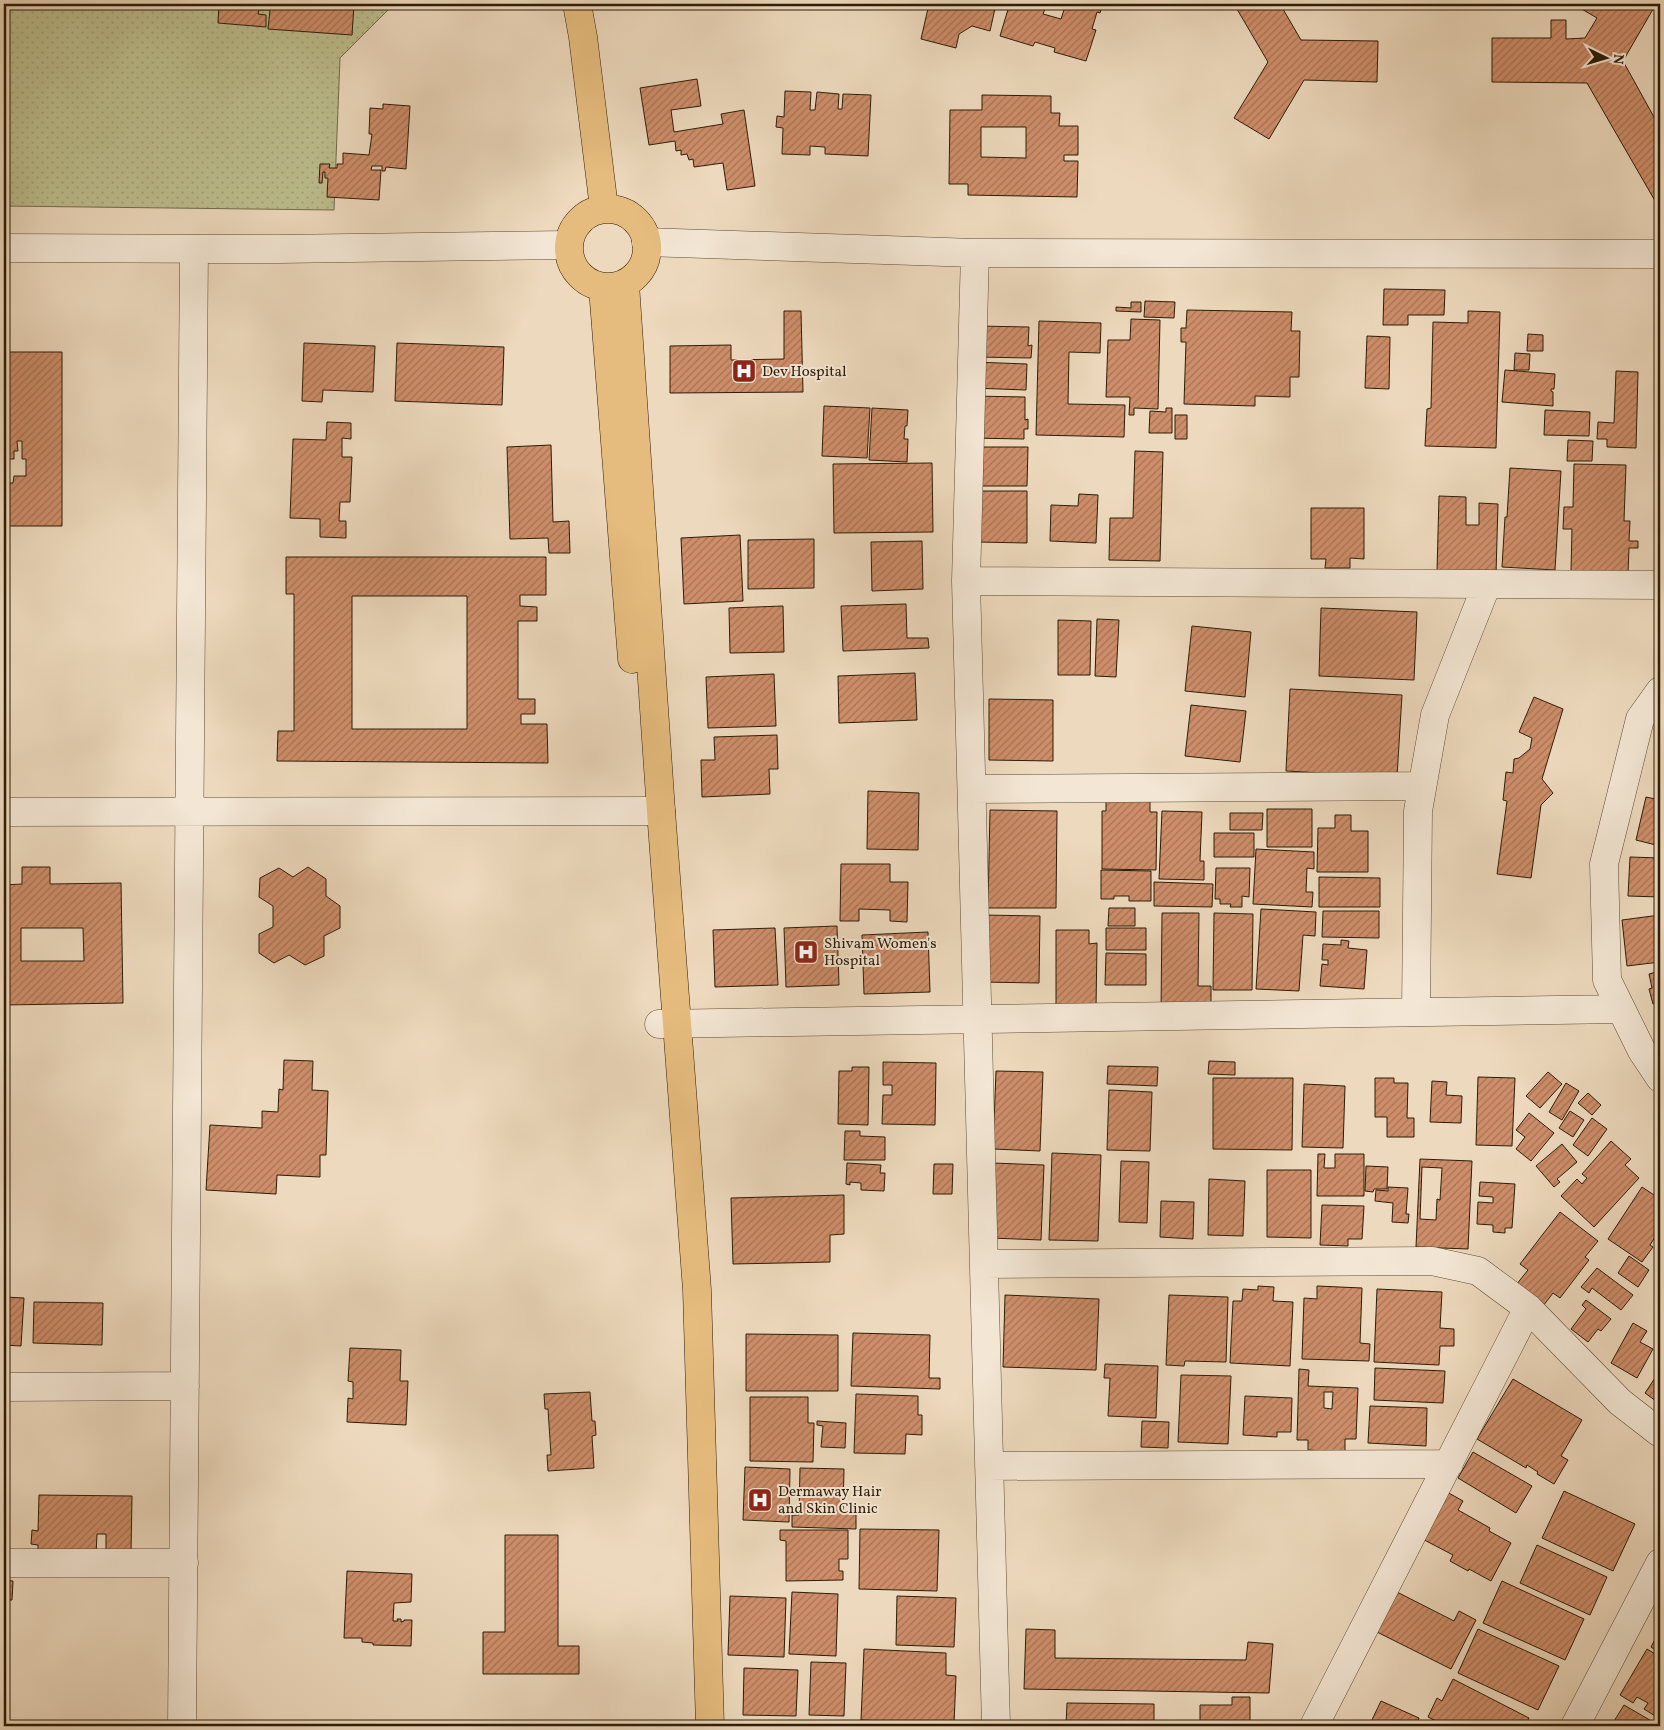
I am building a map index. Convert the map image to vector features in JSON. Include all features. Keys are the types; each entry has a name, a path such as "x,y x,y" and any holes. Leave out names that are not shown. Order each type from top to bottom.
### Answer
{"main road":[{"path":"577,4 583,37 604,208"},
{"path":"604,208 618,209 630,215 640,224 646,242 647,251 644,264 636,276 614,286 585,281 575,271 569,259 568,245 572,231 579,220 590,212 604,208"},
{"path":"614,286 668,1024 697,1290 710,1726"},
{"path":"668,1024 679,1292 692,1726"}],"street":[{"path":"646,242 976,253 1660,254"},
{"path":"4,248 279,249 568,245"},
{"path":"182,1726 194,248"},
{"path":"976,253 966,581 996,1726"},
{"path":"966,581 1660,584"},
{"path":"1416,1012 1418,811 1422,786 1435,715 1487,584"},
{"path":"1660,690 1640,719 1604,864 1607,980 1642,1051 1660,1078"},
{"path":"972,789 1422,786"},
{"path":"4,812 652,811"},
{"path":"668,1024 1621,1008"},
{"path":"984,1264 1432,1261 1478,1271 1528,1308 1620,1402 1660,1433"},
{"path":"1314,1726 1528,1308"},
{"path":"4,1387 185,1386"},
{"path":"990,1466 1448,1464"},
{"path":"4,1562 184,1563"},
{"path":"1576,1726 1660,1563"}],"green space":[{"path":"4,4 394,4 340,58 334,210 4,206"}],"building":[{"path":"219,4 354,4 352,35 268,29 270,10 259,10 258,14 266,15 266,27 218,23"},
{"path":"929,4 996,4 990,31 972,26 959,34 956,48 921,39"},
{"path":"1012,4 1047,4 1043,14 1061,19 1066,4 1103,4 1100,13 1097,12 1092,29 1096,30 1086,61 1054,52 1055,48 1035,42 1033,46 1000,36 1009,6"},
{"path":"1234,4 1280,4 1301,40 1378,41 1377,82 1304,80 1269,139 1234,118 1268,62"},
{"path":"1583,4 1656,4 1623,61 1660,128 1660,205 1658,206 1587,83 1492,82 1492,38 1551,38 1551,20 1566,20 1566,39 1585,38 1597,18 1580,8"},
{"path":"697,79 701,106 671,110 674,132 723,124 721,114 744,110 755,186 727,190 723,163 694,167 693,159 689,160 687,154 681,155 681,150 676,151 675,141 649,145 640,88"},
{"path":"785,91 811,92 810,110 815,110 817,92 839,94 838,109 842,109 843,94 871,95 868,156 825,154 825,147 810,146 810,155 782,154 783,128 776,127 777,116 784,117"},
{"path":"982,95 1051,96 1051,113 1060,113 1059,126 1078,126 1078,155 1064,155 1064,161 1078,161 1077,197 968,195 968,184 949,184 950,110 982,110","holes":["981,127 1026,127 1026,158 981,157"]},
{"path":"383,104 410,106 406,169 386,167 385,171 382,171 382,166 372,166 371,170 381,170 379,200 327,197 328,178 325,178 325,172 323,172 322,183 319,183 320,164 330,164 329,168 337,168 337,164 343,164 343,153 369,155 372,134 369,134 370,108 383,109"},
{"path":"1384,289 1445,290 1444,315 1408,315 1408,325 1383,325"},
{"path":"1145,301 1175,302 1174,318 1144,317"},
{"path":"1131,302 1141,302 1141,312 1116,311 1116,307 1131,308"},
{"path":"1187,310 1292,312 1291,331 1300,331 1299,377 1290,377 1290,397 1255,396 1255,406 1184,404 1186,342 1181,342 1181,328 1186,328"},
{"path":"784,311 801,311 803,392 670,393 670,346 731,345 731,360 784,359"},
{"path":"1468,311 1500,312 1496,448 1425,446 1427,409 1431,408 1433,322 1468,323"},
{"path":"1131,319 1160,320 1158,409 1134,408 1134,415 1129,415 1130,397 1106,397 1108,340 1130,340"},
{"path":"1039,321 1101,323 1100,353 1069,352 1068,404 1125,405 1124,437 1036,435"},
{"path":"976,326 1029,327 1028,346 1032,345 1031,358 976,357"},
{"path":"1528,334 1543,335 1543,351 1527,351"},
{"path":"1367,336 1390,337 1389,389 1365,388"},
{"path":"304,343 375,346 373,392 323,390 322,402 302,401"},
{"path":"397,343 504,347 502,405 395,401"},
{"path":"4,352 62,352 62,526 4,526 4,479 8,479 9,483 13,483 14,476 26,476 26,459 22,459 22,441 17,441 18,451 14,451 14,459 8,459 9,451 4,451"},
{"path":"1515,353 1530,354 1529,370 1514,370"},
{"path":"973,362 1027,364 1026,390 973,388"},
{"path":"1505,370 1555,374 1554,389 1551,389 1553,392 1553,406 1502,402"},
{"path":"1616,371 1638,372 1636,448 1607,447 1607,439 1597,439 1598,422 1614,423"},
{"path":"971,396 1025,397 1025,420 1028,419 1028,429 1024,429 1024,439 970,438"},
{"path":"824,406 870,408 867,458 822,456"},
{"path":"872,408 908,410 904,439 908,439 907,462 869,460"},
{"path":"1166,408 1172,408 1172,433 1149,433 1150,411 1166,412"},
{"path":"1545,410 1590,412 1589,436 1544,435"},
{"path":"1175,415 1187,415 1187,439 1175,439"},
{"path":"327,422 351,423 351,439 342,438 342,457 352,457 350,502 340,502 339,521 346,521 346,538 320,537 320,519 290,518 293,439 326,440"},
{"path":"1568,440 1593,441 1592,461 1567,461"},
{"path":"551,445 553,522 569,521 570,553 549,553 548,538 510,539 507,447"},
{"path":"980,447 1028,447 1027,486 979,486"},
{"path":"1135,451 1163,452 1160,561 1109,560 1110,518 1133,518"},
{"path":"932,463 933,532 834,533 833,464"},
{"path":"1574,464 1626,465 1624,521 1630,521 1629,541 1638,541 1638,548 1629,548 1628,573 1571,571 1572,529 1563,529 1564,507 1573,507"},
{"path":"1510,468 1561,471 1555,570 1502,567"},
{"path":"977,491 1027,491 1027,543 977,542"},
{"path":"1079,494 1098,495 1096,543 1050,541 1051,505 1078,506"},
{"path":"1439,496 1466,497 1466,525 1479,525 1479,503 1498,504 1496,574 1437,572"},
{"path":"1311,508 1364,508 1364,559 1350,558 1350,568 1325,568 1326,559 1311,559"},
{"path":"740,535 743,601 684,604 681,538"},
{"path":"814,539 814,588 748,589 748,540"},
{"path":"922,541 923,589 872,591 871,542"},
{"path":"286,557 546,557 546,595 520,595 520,606 537,607 537,621 518,621 518,699 535,699 535,714 521,714 521,724 547,724 548,763 277,761 278,731 294,731 294,594 286,594","holes":["352,596 467,596 467,729 352,729"]},
{"path":"906,604 907,638 928,638 929,648 843,651 841,606"},
{"path":"783,606 784,652 730,653 729,608"},
{"path":"1321,608 1417,612 1414,680 1319,676"},
{"path":"1097,619 1119,620 1116,677 1095,676"},
{"path":"1058,620 1091,621 1090,675 1058,675"},
{"path":"1192,626 1251,632 1245,697 1185,691"},
{"path":"915,673 917,720 839,723 838,676"},
{"path":"774,674 776,726 708,728 706,677"},
{"path":"1290,689 1402,695 1397,777 1286,771"},
{"path":"1534,697 1563,709 1542,779 1553,793 1541,805 1531,878 1497,874 1507,801 1503,800 1506,772 1513,773 1514,759 1519,758 1530,749 1532,738 1519,732"},
{"path":"989,699 1053,700 1053,761 989,760"},
{"path":"1191,705 1246,711 1240,762 1185,756"},
{"path":"777,735 778,769 769,769 770,794 702,797 701,760 715,760 714,737"},
{"path":"868,791 919,793 918,850 867,849"},
{"path":"1646,797 1660,800 1660,846 1636,840"},
{"path":"1106,801 1150,801 1150,812 1157,812 1156,870 1102,869 1102,811 1106,811"},
{"path":"1267,809 1312,809 1312,847 1267,847"},
{"path":"990,810 1057,811 1056,908 988,908"},
{"path":"1162,811 1202,812 1200,861 1204,861 1204,880 1159,879"},
{"path":"1230,813 1263,813 1262,830 1230,830"},
{"path":"1335,815 1351,815 1351,831 1368,831 1368,872 1317,872 1318,828 1335,828"},
{"path":"1214,833 1254,833 1254,857 1214,857"},
{"path":"1256,849 1314,852 1314,869 1307,868 1306,892 1313,892 1312,907 1253,904"},
{"path":"1630,857 1660,858 1660,897 1628,896"},
{"path":"841,864 890,864 890,882 908,882 907,922 890,921 890,910 859,909 859,921 840,921"},
{"path":"22,867 50,867 50,884 121,883 123,1003 4,1005 4,885 22,884","holes":["21,928 83,928 84,961 21,961"]},
{"path":"308,867 326,879 326,896 340,906 340,928 324,936 324,956 305,965 289,955 274,963 259,953 259,934 273,927 273,906 259,897 260,878 279,868 293,877"},
{"path":"1216,868 1250,868 1249,897 1242,896 1242,907 1230,907 1231,904 1220,904 1220,899 1215,899"},
{"path":"1101,870 1151,871 1151,901 1129,901 1129,896 1114,896 1114,899 1101,899"},
{"path":"1319,877 1380,878 1380,907 1319,907"},
{"path":"1154,882 1213,884 1212,907 1154,906"},
{"path":"1109,908 1135,908 1135,926 1108,926"},
{"path":"1261,909 1316,912 1315,936 1303,935 1299,991 1256,989"},
{"path":"1323,911 1379,911 1379,938 1322,937"},
{"path":"1162,913 1199,913 1198,986 1211,986 1211,1014 1161,1013"},
{"path":"1214,913 1253,914 1252,990 1213,990"},
{"path":"982,915 1040,916 1039,983 981,982"},
{"path":"1660,915 1660,962 1627,966 1622,920"},
{"path":"837,926 839,985 786,987 784,928"},
{"path":"775,928 778,985 715,987 713,930"},
{"path":"1106,928 1146,928 1146,950 1106,950"},
{"path":"1056,930 1089,930 1089,944 1097,943 1096,1008 1056,1007"},
{"path":"928,932 930,992 864,994 862,935"},
{"path":"1341,940 1349,941 1348,948 1367,950 1364,989 1320,986 1322,964 1328,965 1328,960 1322,960 1323,944 1341,945"},
{"path":"1106,953 1146,954 1146,985 1105,985"},
{"path":"1660,971 1660,1014 1657,1003 1653,1004 1649,989 1652,988 1649,974"},
{"path":"284,1060 313,1061 312,1090 328,1091 326,1155 320,1155 320,1177 277,1175 276,1194 206,1190 210,1125 262,1128 262,1111 278,1112 279,1089 283,1090"},
{"path":"1209,1061 1235,1062 1235,1075 1208,1074"},
{"path":"883,1062 936,1063 935,1125 882,1124 883,1095 892,1095 892,1085 883,1085"},
{"path":"1108,1066 1158,1067 1157,1086 1107,1084"},
{"path":"852,1067 869,1067 868,1125 838,1124 839,1071 852,1071"},
{"path":"996,1071 1043,1072 1040,1151 993,1149"},
{"path":"1548,1072 1562,1084 1540,1108 1526,1096"},
{"path":"1478,1077 1515,1078 1512,1146 1476,1145"},
{"path":"1213,1078 1293,1078 1292,1150 1213,1149"},
{"path":"1375,1078 1394,1078 1394,1083 1408,1083 1407,1118 1414,1118 1414,1137 1387,1137 1387,1117 1375,1117"},
{"path":"1432,1081 1447,1082 1446,1095 1462,1096 1461,1123 1430,1122"},
{"path":"1566,1083 1579,1091 1562,1120 1549,1112"},
{"path":"1304,1084 1345,1086 1343,1148 1302,1147"},
{"path":"1109,1090 1152,1092 1150,1151 1107,1150"},
{"path":"1588,1093 1601,1105 1592,1115 1578,1103"},
{"path":"1570,1111 1584,1120 1573,1137 1559,1128"},
{"path":"1529,1113 1554,1133 1531,1161 1516,1149 1525,1137 1516,1130"},
{"path":"1592,1118 1607,1129 1588,1156 1573,1145"},
{"path":"845,1131 860,1131 860,1136 885,1137 885,1160 844,1160"},
{"path":"1611,1141 1631,1159 1625,1165 1639,1178 1594,1227 1561,1196 1577,1179 1582,1184 1587,1178 1582,1174"},
{"path":"1562,1144 1577,1162 1557,1179 1560,1182 1554,1187 1536,1166"},
{"path":"1052,1153 1101,1155 1098,1241 1049,1240"},
{"path":"1318,1154 1325,1154 1324,1168 1335,1168 1335,1154 1364,1154 1364,1196 1317,1196"},
{"path":"1420,1159 1472,1161 1468,1249 1416,1247","holes":["1422,1167 1442,1168 1440,1200 1437,1199 1436,1220 1420,1219"]},
{"path":"1121,1161 1149,1162 1147,1223 1119,1222"},
{"path":"847,1163 881,1165 880,1173 885,1173 884,1191 861,1190 861,1183 850,1182 850,1185 846,1184"},
{"path":"993,1163 1044,1165 1041,1240 991,1238"},
{"path":"934,1164 953,1164 952,1194 933,1194"},
{"path":"1366,1166 1388,1167 1387,1189 1374,1189 1373,1192 1365,1191"},
{"path":"1267,1170 1311,1170 1311,1238 1267,1237"},
{"path":"1209,1179 1245,1181 1243,1236 1208,1235"},
{"path":"1480,1182 1515,1184 1512,1228 1505,1228 1505,1233 1493,1232 1493,1225 1477,1224 1478,1202 1493,1203 1493,1197 1479,1196"},
{"path":"1388,1187 1408,1188 1406,1214 1409,1214 1408,1223 1392,1222 1393,1203 1375,1201 1376,1190 1388,1191"},
{"path":"1642,1187 1660,1199 1658,1203 1660,1205 1660,1229 1650,1245 1653,1247 1642,1262 1608,1239"},
{"path":"844,1195 844,1234 830,1235 830,1262 733,1264 731,1198"},
{"path":"1161,1201 1194,1202 1193,1239 1160,1237"},
{"path":"1322,1205 1364,1206 1362,1239 1348,1239 1348,1246 1320,1245"},
{"path":"1560,1212 1598,1241 1585,1257 1589,1260 1560,1298 1553,1293 1543,1306 1516,1285 1528,1270 1520,1264"},
{"path":"1629,1256 1649,1270 1638,1287 1618,1273"},
{"path":"1597,1268 1633,1295 1621,1310 1592,1288 1589,1293 1581,1287"},
{"path":"1258,1286 1274,1287 1273,1301 1293,1302 1290,1366 1230,1363 1233,1301 1242,1301 1243,1289 1258,1290"},
{"path":"1317,1286 1362,1288 1360,1343 1370,1344 1369,1361 1302,1359 1304,1298 1317,1299"},
{"path":"1377,1289 1442,1292 1440,1328 1454,1329 1454,1346 1440,1346 1439,1365 1374,1362"},
{"path":"1005,1295 1099,1299 1096,1370 1003,1367"},
{"path":"1169,1295 1228,1297 1226,1362 1185,1361 1184,1366 1166,1365"},
{"path":"4,1297 24,1298 21,1346 4,1345"},
{"path":"1586,1300 1611,1319 1601,1331 1598,1329 1588,1342 1571,1329 1586,1309 1582,1305"},
{"path":"34,1302 103,1303 102,1345 33,1343"},
{"path":"1633,1323 1647,1331 1640,1342 1653,1349 1637,1378 1611,1363"},
{"path":"853,1333 930,1335 929,1378 940,1378 940,1389 851,1386"},
{"path":"746,1334 838,1335 838,1391 746,1391"},
{"path":"350,1348 401,1350 400,1381 408,1381 406,1425 347,1422 348,1398 353,1399 353,1382 348,1381"},
{"path":"1105,1364 1158,1366 1156,1418 1108,1416 1110,1378 1104,1378"},
{"path":"1375,1368 1445,1371 1443,1403 1374,1400"},
{"path":"1299,1369 1309,1370 1308,1386 1358,1388 1356,1439 1345,1439 1345,1452 1308,1450 1308,1440 1297,1440","holes":["1324,1392 1333,1392 1332,1409 1324,1408"]},
{"path":"1660,1373 1660,1404 1645,1393"},
{"path":"1181,1375 1231,1376 1228,1444 1178,1442"},
{"path":"1513,1379 1582,1420 1561,1456 1568,1460 1554,1484 1537,1474 1538,1472 1527,1465 1526,1468 1477,1439"},
{"path":"590,1392 592,1421 595,1421 596,1435 592,1436 594,1468 548,1471 547,1455 551,1455 548,1409 545,1409 544,1394"},
{"path":"856,1394 918,1396 918,1415 922,1415 922,1435 906,1434 905,1454 854,1453"},
{"path":"1245,1396 1292,1398 1291,1432 1277,1432 1277,1437 1243,1435"},
{"path":"750,1397 808,1397 808,1423 814,1423 813,1462 750,1461"},
{"path":"1370,1406 1427,1408 1426,1446 1368,1443"},
{"path":"817,1421 846,1423 845,1448 821,1447 823,1426 817,1425"},
{"path":"1142,1421 1169,1422 1168,1448 1141,1447"},
{"path":"1473,1452 1532,1486 1516,1513 1458,1478"},
{"path":"745,1467 790,1469 789,1522 743,1520"},
{"path":"800,1468 844,1469 843,1512 856,1512 856,1529 792,1527 792,1515 799,1515"},
{"path":"1438,1487 1463,1501 1458,1510 1490,1528 1489,1531 1511,1543 1491,1581 1450,1561 1453,1555 1413,1534"},
{"path":"1564,1491 1635,1524 1613,1571 1542,1538"},
{"path":"39,1495 132,1496 131,1553 106,1552 106,1534 97,1534 96,1555 38,1553 38,1545 31,1544 32,1530 38,1531"},
{"path":"860,1529 939,1530 937,1591 859,1589"},
{"path":"780,1530 848,1530 848,1559 839,1559 839,1571 843,1571 843,1580 786,1581 786,1541 780,1540"},
{"path":"505,1535 558,1535 558,1646 579,1646 579,1674 483,1674 483,1632 505,1632"},
{"path":"1537,1545 1607,1577 1590,1615 1520,1583"},
{"path":"347,1571 412,1574 411,1602 394,1603 393,1621 398,1621 397,1619 401,1619 401,1622 412,1620 411,1646 373,1645 373,1643 362,1642 362,1638 344,1638"},
{"path":"4,1580 13,1581 12,1600 4,1600"},
{"path":"1502,1581 1584,1619 1565,1660 1483,1623"},
{"path":"1393,1590 1454,1621 1459,1611 1476,1620 1451,1669 1373,1630"},
{"path":"792,1592 838,1594 836,1656 789,1654"},
{"path":"730,1596 786,1598 784,1657 728,1655"},
{"path":"897,1596 956,1598 954,1647 896,1645"},
{"path":"1026,1629 1055,1630 1055,1658 1246,1660 1248,1642 1273,1644 1269,1693 1024,1689"},
{"path":"1478,1629 1559,1666 1538,1710 1458,1673"},
{"path":"1660,1630 1660,1653 1651,1647"},
{"path":"864,1649 946,1653 946,1675 956,1676 954,1724 861,1720"},
{"path":"1647,1649 1660,1657 1660,1719 1644,1709 1648,1703 1637,1697 1633,1703 1620,1695"},
{"path":"811,1662 846,1663 844,1716 809,1715"},
{"path":"744,1668 798,1670 796,1716 743,1715"},
{"path":"1453,1679 1529,1718 1525,1726 1447,1726 1428,1717 1437,1698 1442,1701"},
{"path":"1232,1697 1250,1697 1250,1726 1200,1726 1200,1705 1232,1705"},
{"path":"1381,1701 1419,1718 1416,1726 1369,1726"},
{"path":"1067,1703 1154,1704 1154,1726 1066,1726"},
{"path":"1624,1705 1660,1726 1611,1726"},
{"path":"792,1721 846,1723 846,1726 792,1726"}],"place":[{"name":"Dev Hospital","path":"744,371"},
{"name":"Shivam Women's Hospital","path":"806,952"},
{"name":"Dermaway Hair and Skin Clinic","path":"760,1500"}]}
